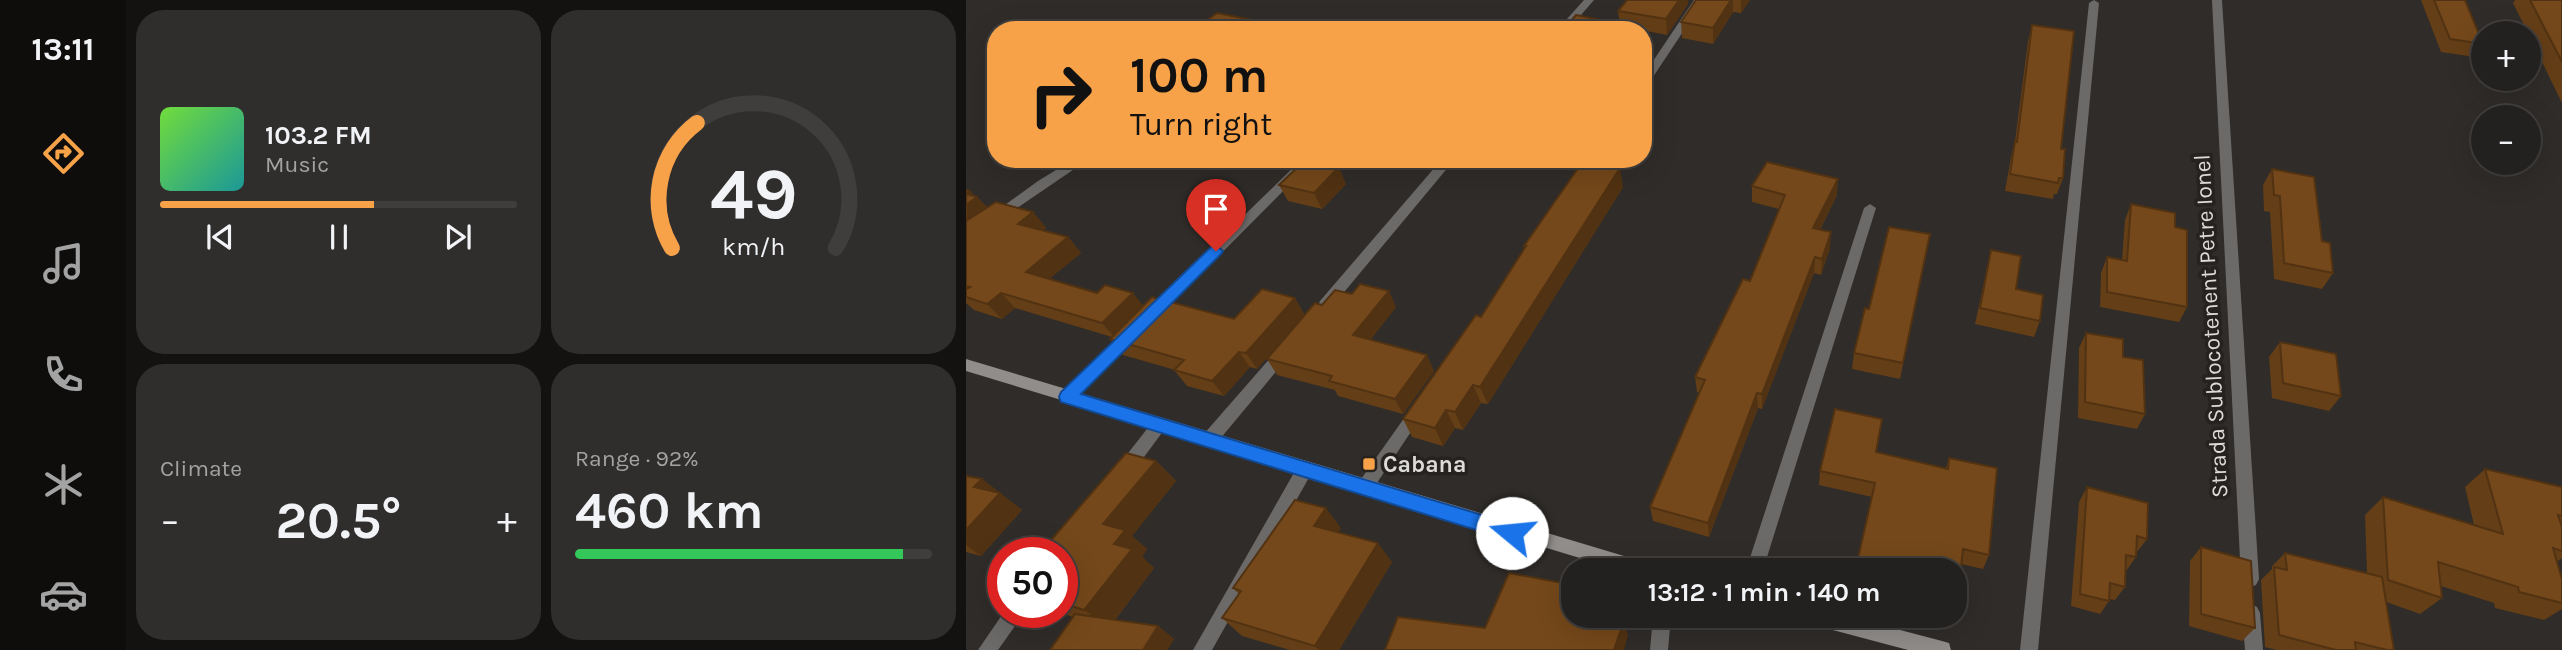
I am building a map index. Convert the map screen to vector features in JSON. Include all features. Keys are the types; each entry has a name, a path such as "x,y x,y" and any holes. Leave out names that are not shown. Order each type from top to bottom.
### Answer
{"main road":[{"path":"966,365 1604,558"},
{"path":"1859,628 1942,650"}],"street":[{"path":"1570,21 1589,0"},
{"path":"1652,70 1699,0"},
{"name":"Strada Sublocotenent Petre Ionel","path":"2217,0 2254,650"},
{"path":"2029,650 2094,4"},
{"path":"966,239 1068,168"},
{"path":"1067,397 1300,168"},
{"path":"1316,315 1441,168"},
{"path":"1758,558 1870,208"},
{"path":"1209,440 1298,336"},
{"path":"1365,487 1429,394"},
{"path":"1110,489 1159,425"},
{"path":"1202,650 1306,469"},
{"path":"987,650 1004,628"},
{"path":"1660,650 1661,628"}],"building":[{"path":"1627,0 1679,0 1666,19 1618,11"},
{"path":"1696,0 1731,0 1713,28 1681,22"},
{"path":"2434,0 2465,0 2474,21 2471,21 2471,42 2450,39"},
{"path":"2530,0 2562,0 2562,62 2541,21"},
{"path":"1217,13 1258,21 1206,21"},
{"path":"1576,15 1606,21 1571,21"},
{"path":"2032,25 2074,31 2061,149 2065,149 2063,178 2059,178 2058,183 2010,174 2015,141 2017,142"},
{"path":"1767,162 1838,179 1813,228 1831,232 1822,259 1815,257 1762,394 1757,393 1708,523 1650,507 1705,380 1695,377 1743,279 1750,281 1785,195 1752,186"},
{"path":"1297,168 1338,168 1314,193 1279,185"},
{"path":"1578,168 1620,168 1480,387 1473,385 1455,412 1446,410 1435,428 1403,419 1476,315 1481,317 1524,246"},
{"path":"2272,169 2314,177 2322,241 2330,243 2333,273 2284,263 2280,196 2274,195"},
{"path":"966,190 970,191 967,194 977,197 966,205"},
{"path":"996,202 1033,212 1018,224 1068,237 1026,272 1097,293 1105,285 1133,293 1102,323 1001,293 987,304 966,297 966,289 970,287 966,286 966,221"},
{"path":"2131,204 2175,213 2175,227 2187,230 2187,307 2107,292 2107,257 2127,261"},
{"path":"1889,227 1930,234 1903,363 1854,353 1865,308 1869,309"},
{"path":"1991,250 2021,256 2016,289 2043,295 2040,321 1980,308"},
{"path":"1360,284 1389,291 1353,335 1427,355 1395,399 1329,381 1332,376 1267,359 1315,303 1322,305 1335,290 1352,294"},
{"path":"1262,289 1295,298 1246,353 1239,352 1212,381 1174,370 1184,360 1110,339 1152,297 1234,319"},
{"path":"2086,333 2123,339 2123,357 2143,360 2145,414 2085,402"},
{"path":"2280,342 2336,354 2341,396 2283,383"},
{"path":"1835,409 1882,419 1876,452 1948,469 1949,458 1997,468 1989,555 1963,549 1962,558 1858,558 1875,483 1820,471"},
{"path":"1126,453 1156,461 1103,524 1125,530 1114,544 1132,549 1084,610 1078,608 1078,537 1054,537"},
{"path":"2485,469 2562,487 2562,516 2558,515 2562,527 2562,551 2553,548 2562,579 2562,603 2519,592 2518,587 2438,562 2442,598 2388,580 2383,497 2503,534"},
{"path":"966,476 982,479 974,487 1000,493 966,530"},
{"path":"2087,487 2148,503 2147,539 2137,536 2136,557 2126,555 2125,587 2110,583 2109,601 2080,594"},
{"path":"1295,500 1326,508 1314,526 1378,543 1315,646 1222,618 1241,591 1233,588"},
{"path":"2201,547 2251,561 2255,628 2201,614"},
{"path":"2285,553 2382,577 2394,650 2355,642 2356,650 2336,650 2279,635 2274,567 2287,570"},
{"path":"1509,573 1561,583 1561,628 1621,628 1614,650 1385,650 1398,617 1485,628"},
{"path":"1078,614 1158,626 1143,650 1050,650 1065,628 1078,628"}],"place":[{"name":"Cabana","path":"1369,464"}],"route":[{"path":"1216,251 1067,397 1512,533"}]}
